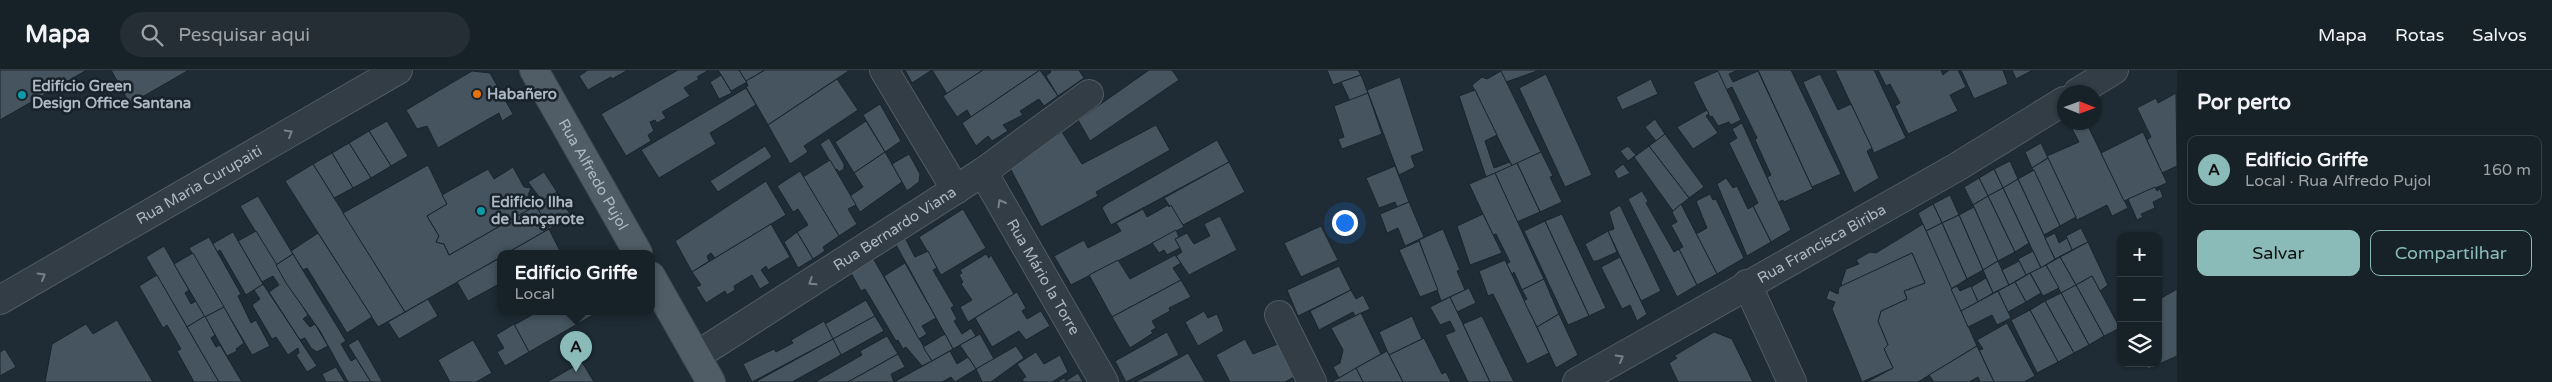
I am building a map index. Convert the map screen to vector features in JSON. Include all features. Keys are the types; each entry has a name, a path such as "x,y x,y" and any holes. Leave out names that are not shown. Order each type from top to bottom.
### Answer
{"main road":[{"name":"Rua Alfredo Pujol","path":"534,70 636,250"},
{"path":"655,283 711,382"}],"street":[{"name":"Rua Maria Curupaiti","path":"0,300 398,70"},
{"path":"884,70 956,190"},
{"path":"2089,85 2114,70"},
{"name":"Rua Bernardo Viana","path":"696,356 956,190 1089,94"},
{"name":"Rua Francisca Biriba","path":"1577,382 1747,284 1957,167 2057,105"},
{"name":"Rua Mário la Torre","path":"983,172 1104,382"},
{"path":"1747,284 1792,382"},
{"path":"1279,315 1312,382"}],"building":[{"name":"Edifício Green Design Office Santana","path":"0,70 87,70 0,120"},
{"name":"Edifício Green Design Office Santana","path":"111,70 189,70 130,104"},
{"path":"588,70 628,70 588,90 579,76"},
{"path":"678,70 709,70 684,88 690,96 662,112 666,118 657,123 655,120 650,122 654,131 648,135 651,141 626,156 601,114"},
{"path":"718,70 739,70 747,82 731,91"},
{"path":"739,70 765,70 746,81"},
{"path":"765,70 850,70 768,125 746,87 748,86 746,81"},
{"path":"905,70 932,70 912,83"},
{"path":"932,70 983,70 947,94"},
{"path":"983,70 1040,70 971,117 967,110 957,117 943,96"},
{"path":"1040,70 1058,96 1044,106 1039,99 1020,111 1023,115 1003,125 1008,131 992,141 988,136 976,146 962,123"},
{"path":"1050,70 1079,70 1084,78 1058,96 1046,76 1051,72"},
{"path":"1149,70 1172,70 1179,80 1090,141 1078,120"},
{"path":"1327,70 1358,70 1361,75 1333,85"},
{"path":"1500,70 1540,70 1506,82"},
{"path":"1717,70 1738,70 1729,74 1733,82 1758,71 1813,189 1784,202 1783,200 1778,202 1767,177 1771,175 1755,140 1757,138 1732,87 1726,90"},
{"path":"1758,70 1791,70 1841,174 1812,187"},
{"path":"1835,70 1874,70 1906,138 1874,153"},
{"path":"1878,70 1941,70 1943,75 1949,70 1958,70 1966,87 1950,95 1958,111 1908,134 1895,106 1900,103 1890,84 1886,86"},
{"path":"1961,70 2003,70 2008,84 1974,99"},
{"path":"2012,70 2033,70 2016,79"},
{"path":"472,71 490,73 513,114 502,121 499,113 438,148 427,126 417,129 406,110"},
{"path":"1501,71 1541,152 1512,166 1472,85 1482,77 1487,79"},
{"path":"1718,71 1741,120 1731,125 1729,122 1718,126 1712,116 1710,117 1693,82"},
{"path":"1546,74 1592,175 1565,187 1519,88"},
{"path":"1820,74 1838,110 1851,104 1872,148 1867,151 1879,178 1854,193 1803,82"},
{"path":"721,75 732,93 719,99 710,82"},
{"path":"1361,75 1368,93 1350,101 1341,82"},
{"path":"1400,77 1424,151 1411,156 1415,167 1399,175 1367,90"},
{"path":"837,79 858,110 804,146 808,152 790,164 768,125"},
{"path":"1651,79 1658,94 1622,110 1616,97"},
{"path":"746,88 756,105 710,133 716,144 659,178 641,150"},
{"path":"1475,90 1497,135 1485,141 1494,168 1510,162 1512,166 1486,177 1459,96"},
{"path":"1368,93 1382,134 1342,149 1338,139 1344,137 1334,106"},
{"path":"2176,93 2177,166 2162,173 2147,140 2151,137 2137,108 2156,98 2158,103"},
{"path":"880,104 901,141 885,152 863,115"},
{"path":"1707,110 1709,114 1706,116 1718,133 1693,149 1677,127"},
{"path":"1655,119 1665,134 1656,141 1645,127"},
{"path":"387,121 408,156 391,166 369,131"},
{"path":"866,121 885,152 854,173 835,142"},
{"path":"1742,123 1791,230 1771,242 1753,206 1758,203 1729,143 1737,138 1732,129"},
{"path":"1156,125 1170,150 1096,192 1098,196 1041,227 1010,168 1062,132 1082,164"},
{"path":"2073,130 2090,130 2128,208 2112,216 2107,205 2077,220 2047,156 2079,142"},
{"path":"369,131 391,166 371,178 349,143"},
{"path":"2143,132 2167,183 2124,201 2101,153"},
{"path":"1665,134 1704,187 1689,198 1649,146"},
{"path":"829,138 844,164 844,169 839,172 837,169 835,170 820,144"},
{"path":"1217,140 1229,162 1111,225 1102,208 1106,204"},
{"path":"349,143 371,178 353,188 332,153"},
{"path":"2041,143 2048,158 2032,168 2025,152"},
{"path":"765,146 772,157 718,192 710,181"},
{"path":"1628,146 1636,155 1628,161 1620,151"},
{"path":"1649,146 1689,198 1673,211 1634,157"},
{"path":"885,152 902,182 860,212 850,196 863,187 854,173"},
{"path":"1541,152 1553,176 1550,177 1562,202 1540,212 1517,163"},
{"path":"332,153 353,188 334,198 313,164"},
{"path":"909,154 920,174 919,182 907,191 892,164"},
{"path":"2048,158 2076,217 2060,226 2032,168"},
{"path":"830,160 856,205 848,209 857,224 839,236 803,177"},
{"path":"2010,161 2018,179 2003,188 1994,169"},
{"path":"1229,162 1245,192 1183,225 1164,198"},
{"path":"1517,163 1540,212 1517,222 1495,173"},
{"path":"313,164 405,312 378,327 285,181"},
{"path":"1623,164 1630,173 1618,179 1614,171"},
{"path":"428,165 447,204 427,216 439,236 436,242 444,244 449,255 535,206 533,203 540,198 528,182 544,172 557,192 536,205 549,229 512,250 497,250 497,259 405,312 343,213"},
{"path":"1395,166 1409,202 1397,207 1395,202 1379,208 1366,178"},
{"name":"Edifício Ilha de Lançarote","path":"513,167 524,187 531,188 528,195 535,206 449,255 444,244 436,242 439,236 427,216 447,204 442,195 488,169 494,179"},
{"path":"1994,169 2003,188 1988,196 1979,178"},
{"path":"2034,170 2060,226 2044,235 2018,179"},
{"path":"800,171 839,236 823,247 825,251 813,259 797,232 808,225 798,209 793,212 777,186"},
{"path":"1495,173 1544,279 1522,290 1514,272 1512,274 1506,264 1510,262 1496,234 1493,235 1469,184"},
{"path":"1726,178 1733,188 1737,186 1748,209 1753,206 1771,242 1747,256 1717,184"},
{"path":"1979,178 1988,196 1973,205 1964,187"},
{"path":"2018,179 2055,259 2041,268 2003,188"},
{"path":"766,181 786,215 715,258 711,253 707,256 709,261 692,272 675,241"},
{"path":"2155,187 2157,191 2160,189 2163,197 2153,202 2155,208 2141,214 2143,217 2137,220 2128,199"},
{"path":"2003,188 2029,243 2015,252 1988,196"},
{"path":"1642,191 1648,201 1646,203 1674,252 1679,249 1697,285 1677,297 1628,199"},
{"path":"557,192 571,216 549,229 536,205"},
{"path":"1710,194 1713,200 1716,199 1744,258 1717,274 1696,234 1707,228 1696,201"},
{"path":"1950,195 1959,215 1942,223 1933,204"},
{"path":"258,196 293,254 276,265 240,206"},
{"path":"1988,196 2015,252 1998,261 1973,205"},
{"path":"1409,202 1424,237 1405,246 1398,228 1387,233 1380,214"},
{"path":"1681,204 1717,274 1697,285 1679,249 1683,247 1671,225 1677,222 1672,212"},
{"path":"1933,204 1942,223 1926,231 1918,213"},
{"path":"1168,205 1169,207 1171,205 1184,227 1071,285 1054,256 1084,240 1088,248 1121,231 1116,223 1143,209 1147,217"},
{"path":"1620,205 1661,291 1641,301 1608,231 1614,229 1609,212"},
{"path":"1974,207 1998,261 1983,270 1959,215"},
{"path":"963,209 986,248 941,275 919,237"},
{"path":"1483,214 1502,253 1470,265 1457,226"},
{"path":"1562,214 1606,308 1589,316 1545,221"},
{"path":"1959,215 1983,270 1967,279 1942,223"},
{"path":"1220,216 1237,250 1189,275 1176,256 1182,252 1175,239 1187,233 1194,244 1210,236 1204,224"},
{"path":"1545,221 1589,316 1568,325 1524,231"},
{"path":"1942,223 1967,279 1951,289 1926,231"},
{"path":"771,224 790,257 768,270 766,266 761,270 770,283 760,289 752,275 734,286 735,290 727,295 725,291 706,303 696,287 701,285 692,272"},
{"path":"1923,224 1977,346 1918,382 1867,382 1893,368 1884,349 1888,345 1878,321 1881,311 1907,299 1904,291 1925,283 1912,253 1843,286 1841,284 1846,269 1859,264 1856,260 1870,252 1876,253"},
{"path":"1321,226 1338,260 1301,277 1284,243"},
{"path":"2081,228 2088,242 2072,250 2066,236"},
{"path":"549,229 560,250 512,250"},
{"path":"1443,229 1460,270 1457,271 1465,290 1441,301 1419,240"},
{"path":"1176,230 1179,237 1175,239 1180,248 1167,255 1164,250 1159,253 1152,243"},
{"path":"256,231 308,315 303,319 310,327 315,324 328,346 317,352 311,348 305,338 300,340 269,292 279,285 273,276 262,282 238,241"},
{"path":"1608,231 1617,252 1593,261 1585,244"},
{"path":"233,232 263,284 246,295 220,250 217,252 212,244"},
{"path":"797,232 813,259 798,268 784,242"},
{"path":"318,233 372,317 347,333 307,268 303,270 291,251"},
{"path":"2055,233 2059,243 2067,238 2072,250 2055,259 2045,238"},
{"path":"904,236 915,257 928,251 937,268 933,270 954,306 951,308 957,319 954,321 962,334 971,328 976,336 953,349 895,243"},
{"path":"209,237 241,294 238,296 251,323 256,320 270,346 252,355 189,248"},
{"path":"1419,241 1438,290 1420,297 1399,250"},
{"path":"2088,242 2108,285 2100,291 2092,276 2076,285 2060,257"},
{"path":"164,246 189,290 185,293 191,304 196,301 205,316 187,327 146,257"},
{"path":"2033,251 2041,268 2026,275 2018,259"},
{"path":"193,253 224,307 205,317 174,264"},
{"path":"1912,253 1925,283 1904,291 1907,299 1881,311 1878,321 1888,345 1884,349 1893,368 1862,382 1832,309 1835,302 1826,299 1829,290 1838,294 1839,287"},
{"path":"293,254 346,341 341,344 351,361 356,358 371,382 348,382 320,331 286,283 276,265"},
{"path":"986,254 989,258 991,255 1014,294 968,322 960,307 972,300 961,284 963,282 959,275 962,273 960,270"},
{"path":"1175,255 1181,263 1173,268 1181,280 1112,317 1089,275 1118,260 1130,279"},
{"path":"1620,257 1647,314 1637,321 1630,305 1622,309 1601,267"},
{"path":"2060,257 2076,285 2061,293 2046,265"},
{"path":"873,258 932,361 922,366 906,347 903,349 898,340 896,341 865,289 861,291 851,273"},
{"path":"497,260 497,285 468,301 457,282"},
{"path":"1505,260 1549,353 1527,364 1493,294 1488,296 1479,271"},
{"path":"1998,261 2009,285 1993,293 1983,270"},
{"path":"2019,261 2026,275 2009,285 2002,270"},
{"path":"905,263 936,318 922,326 927,334 919,339 884,276"},
{"path":"2046,265 2059,288 2043,296 2030,273"},
{"path":"1339,266 1351,290 1298,316 1287,290"},
{"path":"2030,273 2041,293 2026,302 2015,282"},
{"path":"157,275 219,382 194,382 177,351 181,349 167,325 163,328 139,286"},
{"path":"2092,276 2117,322 2117,330 2104,336 2076,285"},
{"path":"1986,278 1993,293 1978,302 1971,287"},
{"path":"1544,279 1559,314 1537,327 1524,301 1527,299 1522,290"},
{"path":"1181,280 1191,297 1169,308 1170,311 1152,321 1156,328 1151,331 1153,333 1130,348 1112,317"},
{"path":"2015,282 2026,302 2008,312 1998,291"},
{"path":"263,284 317,366 307,372 296,355 299,353 298,348 288,355 276,337 272,339 252,305 260,299 254,290"},
{"path":"2076,285 2104,336 2089,345 2061,293"},
{"path":"1957,286 1960,291 1971,286 1978,302 1961,311 1951,289"},
{"path":"1469,288 1476,303 1457,312 1450,297"},
{"path":"2177,289 2177,356 2162,363 2162,322 2162,298"},
{"path":"1351,290 1356,299 1363,295 1370,309 1355,316 1353,312 1319,330 1310,311"},
{"path":"1998,291 2011,318 1997,325 1992,315 1968,327 1961,311"},
{"path":"1017,292 1026,308 1022,311 1027,319 1041,311 1050,326 1026,340 1019,331 992,347 975,318"},
{"path":"2061,293 2089,345 2074,353 2045,301"},
{"path":"1450,297 1490,382 1468,382 1445,335 1455,331 1450,321 1440,325 1430,307"},
{"path":"428,299 438,316 399,339 388,322"},
{"path":"866,300 875,316 833,339 825,324"},
{"path":"2045,301 2074,353 2058,362 2030,310"},
{"path":"224,307 244,343 236,349 237,351 227,356 205,317"},
{"path":"2030,310 2058,362 2037,373 2011,320"},
{"path":"1204,311 1208,318 1217,314 1224,331 1198,346 1185,322"},
{"path":"1361,313 1381,354 1339,378 1333,367 1340,363 1343,350 1331,328"},
{"path":"1559,314 1578,355 1556,368 1537,327"},
{"path":"532,315 593,315 529,352 514,325"},
{"path":"205,316 215,335 211,338 216,347 220,345 242,382 219,382 187,327"},
{"path":"875,316 884,331 841,355 833,339"},
{"path":"1412,316 1422,339 1389,355 1379,332"},
{"path":"1482,316 1514,382 1490,382 1463,324"},
{"path":"117,320 153,382 45,382 52,344 86,324 93,334"},
{"path":"824,321 833,339 752,382 743,364 774,349 776,352 793,343 791,340"},
{"path":"2007,323 2035,376 2024,382 1994,382 1979,350 1983,349 1977,340"},
{"path":"514,324 529,352 505,366 497,352 504,348 496,335"},
{"path":"1167,332 1179,355 1126,382 1115,361"},
{"path":"1714,332 1732,339 1753,382 1678,382 1669,363 1677,358 1674,356"},
{"path":"945,334 953,349 932,361 923,347"},
{"path":"980,334 994,359 976,369 960,345"},
{"path":"887,336 898,354 848,382 815,382 862,355 860,351"},
{"path":"1424,338 1442,374 1446,372 1451,382 1403,382 1389,355"},
{"path":"358,339 382,381 371,382 348,345"},
{"path":"833,339 841,355 792,382 755,382"},
{"path":"1245,339 1253,354 1280,343 1296,376 1285,382 1230,382 1216,355"},
{"path":"473,340 492,373 476,382 450,382 438,360"},
{"path":"1016,346 1024,358 991,382 982,382 976,369"},
{"path":"1977,346 1994,382 1980,382 1978,377 1969,382 1934,382 1929,375"},
{"path":"5,349 16,367 0,376 0,352"},
{"path":"950,351 957,364 968,357 976,369 955,382 951,377 942,382 894,382"},
{"path":"1387,351 1403,382 1363,382 1356,368"},
{"path":"1036,352 1044,364 1060,355 1068,372 1052,382 1024,382 1022,379 1026,377 1017,364"},
{"path":"1188,353 1205,382 1135,382 1147,376"},
{"path":"898,354 905,367 891,374 894,382 848,382"},
{"path":"582,362 594,382 547,382"},
{"path":"336,367 345,382 326,382 322,374"},
{"path":"1356,368 1363,382 1331,382 1339,378"},
{"path":"1078,373 1083,382 1057,382 1064,378 1066,381"}],"place":[{"name":"Habañero","path":"477,94"},
{"name":"Edifício Green Design Office Santana","path":"22,95"},
{"name":"Edifício Ilha de Lançarote","path":"481,211"},
{"name":"Edifício Griffe","path":"576,372"}]}
